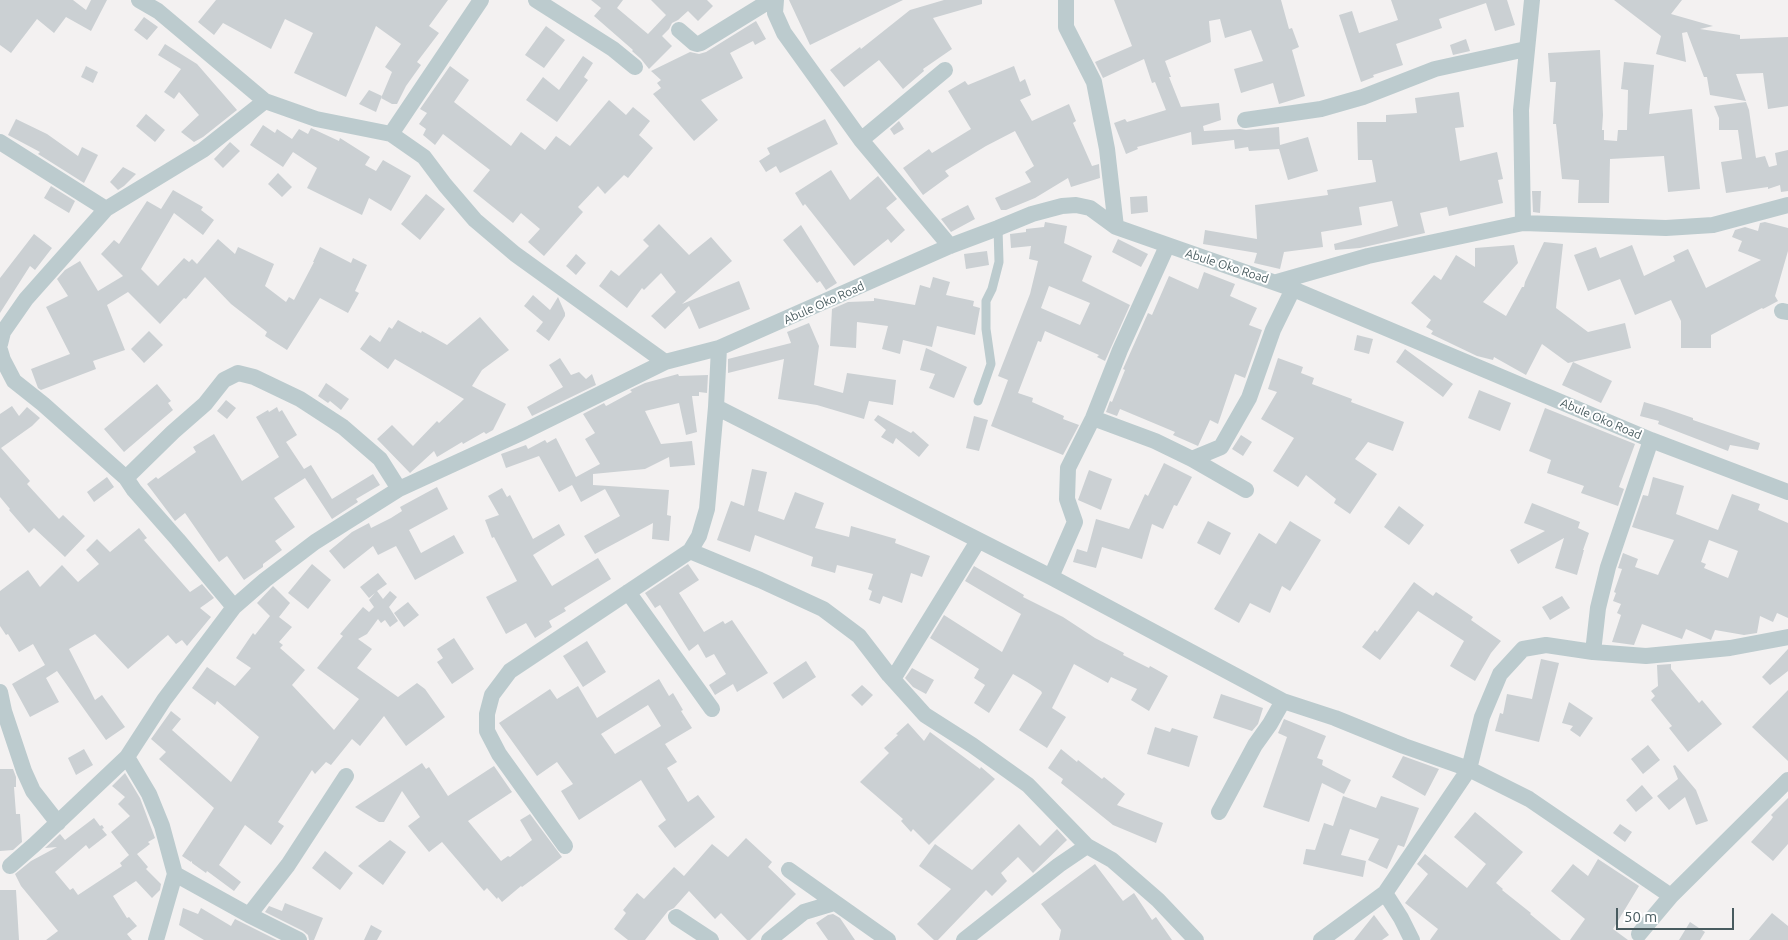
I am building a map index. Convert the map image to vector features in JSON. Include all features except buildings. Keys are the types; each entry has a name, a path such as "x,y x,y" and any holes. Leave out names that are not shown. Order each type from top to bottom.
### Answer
{"street":[{"path":"139,0 158,11 265,101 316,119 390,134 424,157 475,220 514,254 665,362"},
{"path":"390,134 480,0"},
{"path":"536,0 613,49 635,67"},
{"path":"678,30 694,43 701,43 771,0"},
{"path":"776,0 775,12 784,33 861,140 950,246"},
{"path":"1067,0 1066,27 1094,82 1107,149 1116,227"},
{"path":"1523,223 1522,110 1526,49 1532,0"},
{"path":"1245,120 1322,109 1363,97 1435,69 1526,49"},
{"path":"861,140 945,70"},
{"path":"0,344 3,332 26,299 106,209 203,150 265,101"},
{"path":"0,142 106,209"},
{"name":"Abule Oko Road","path":"10,866 127,757 164,700 234,608 265,580 315,542 399,489 521,433 665,362 719,348 950,246 1032,214 1062,206 1076,205 1090,208 1116,227 1277,282 1650,440 1788,492"},
{"path":"1277,282 1368,256 1523,223 1666,228 1713,225 1788,205"},
{"path":"1050,577 1075,522 1067,499 1068,468 1093,418 1120,350 1167,246"},
{"path":"1192,459 1222,447 1249,398 1273,330 1293,289"},
{"path":"565,846 499,754 487,731 486,714 492,695 510,671 690,551 699,536 708,509 719,348"},
{"path":"0,350 14,381 43,404 126,478 134,490 234,608"},
{"path":"126,478 173,432 206,404 224,380 238,373 254,377 300,398 343,426 380,459 399,489"},
{"path":"716,407 1050,577 1283,701 1335,718 1404,746 1469,769 1529,799 1671,896"},
{"path":"1093,418 1155,441 1192,459 1246,490"},
{"path":"1593,652 1598,608 1608,567 1650,440"},
{"path":"893,679 978,541"},
{"path":"690,551 823,609 858,636 925,715 972,745 1028,785 1087,846 1112,860 1158,900 1196,940"},
{"path":"628,592 712,709"},
{"path":"1321,940 1385,894 1469,769 1482,717 1500,674 1523,649 1546,645 1593,652 1646,656 1730,648 1788,637"},
{"path":"0,692 4,711 24,771 33,791 58,823"},
{"path":"1219,812 1255,745 1283,701"},
{"path":"127,757 149,794 162,826 175,874 156,940"},
{"path":"249,915 288,865 346,776"},
{"path":"1639,934 1671,896 1788,780"},
{"path":"964,940 1059,865 1087,846"},
{"path":"789,870 888,940"},
{"path":"175,874 249,915 300,940"},
{"path":"1385,894 1401,918 1412,940"},
{"path":"769,940 804,912 834,903"},
{"path":"676,917 711,940"}],"lane":[{"path":"978,401 991,364 986,329 986,301 992,289 999,262 998,228"}]}
